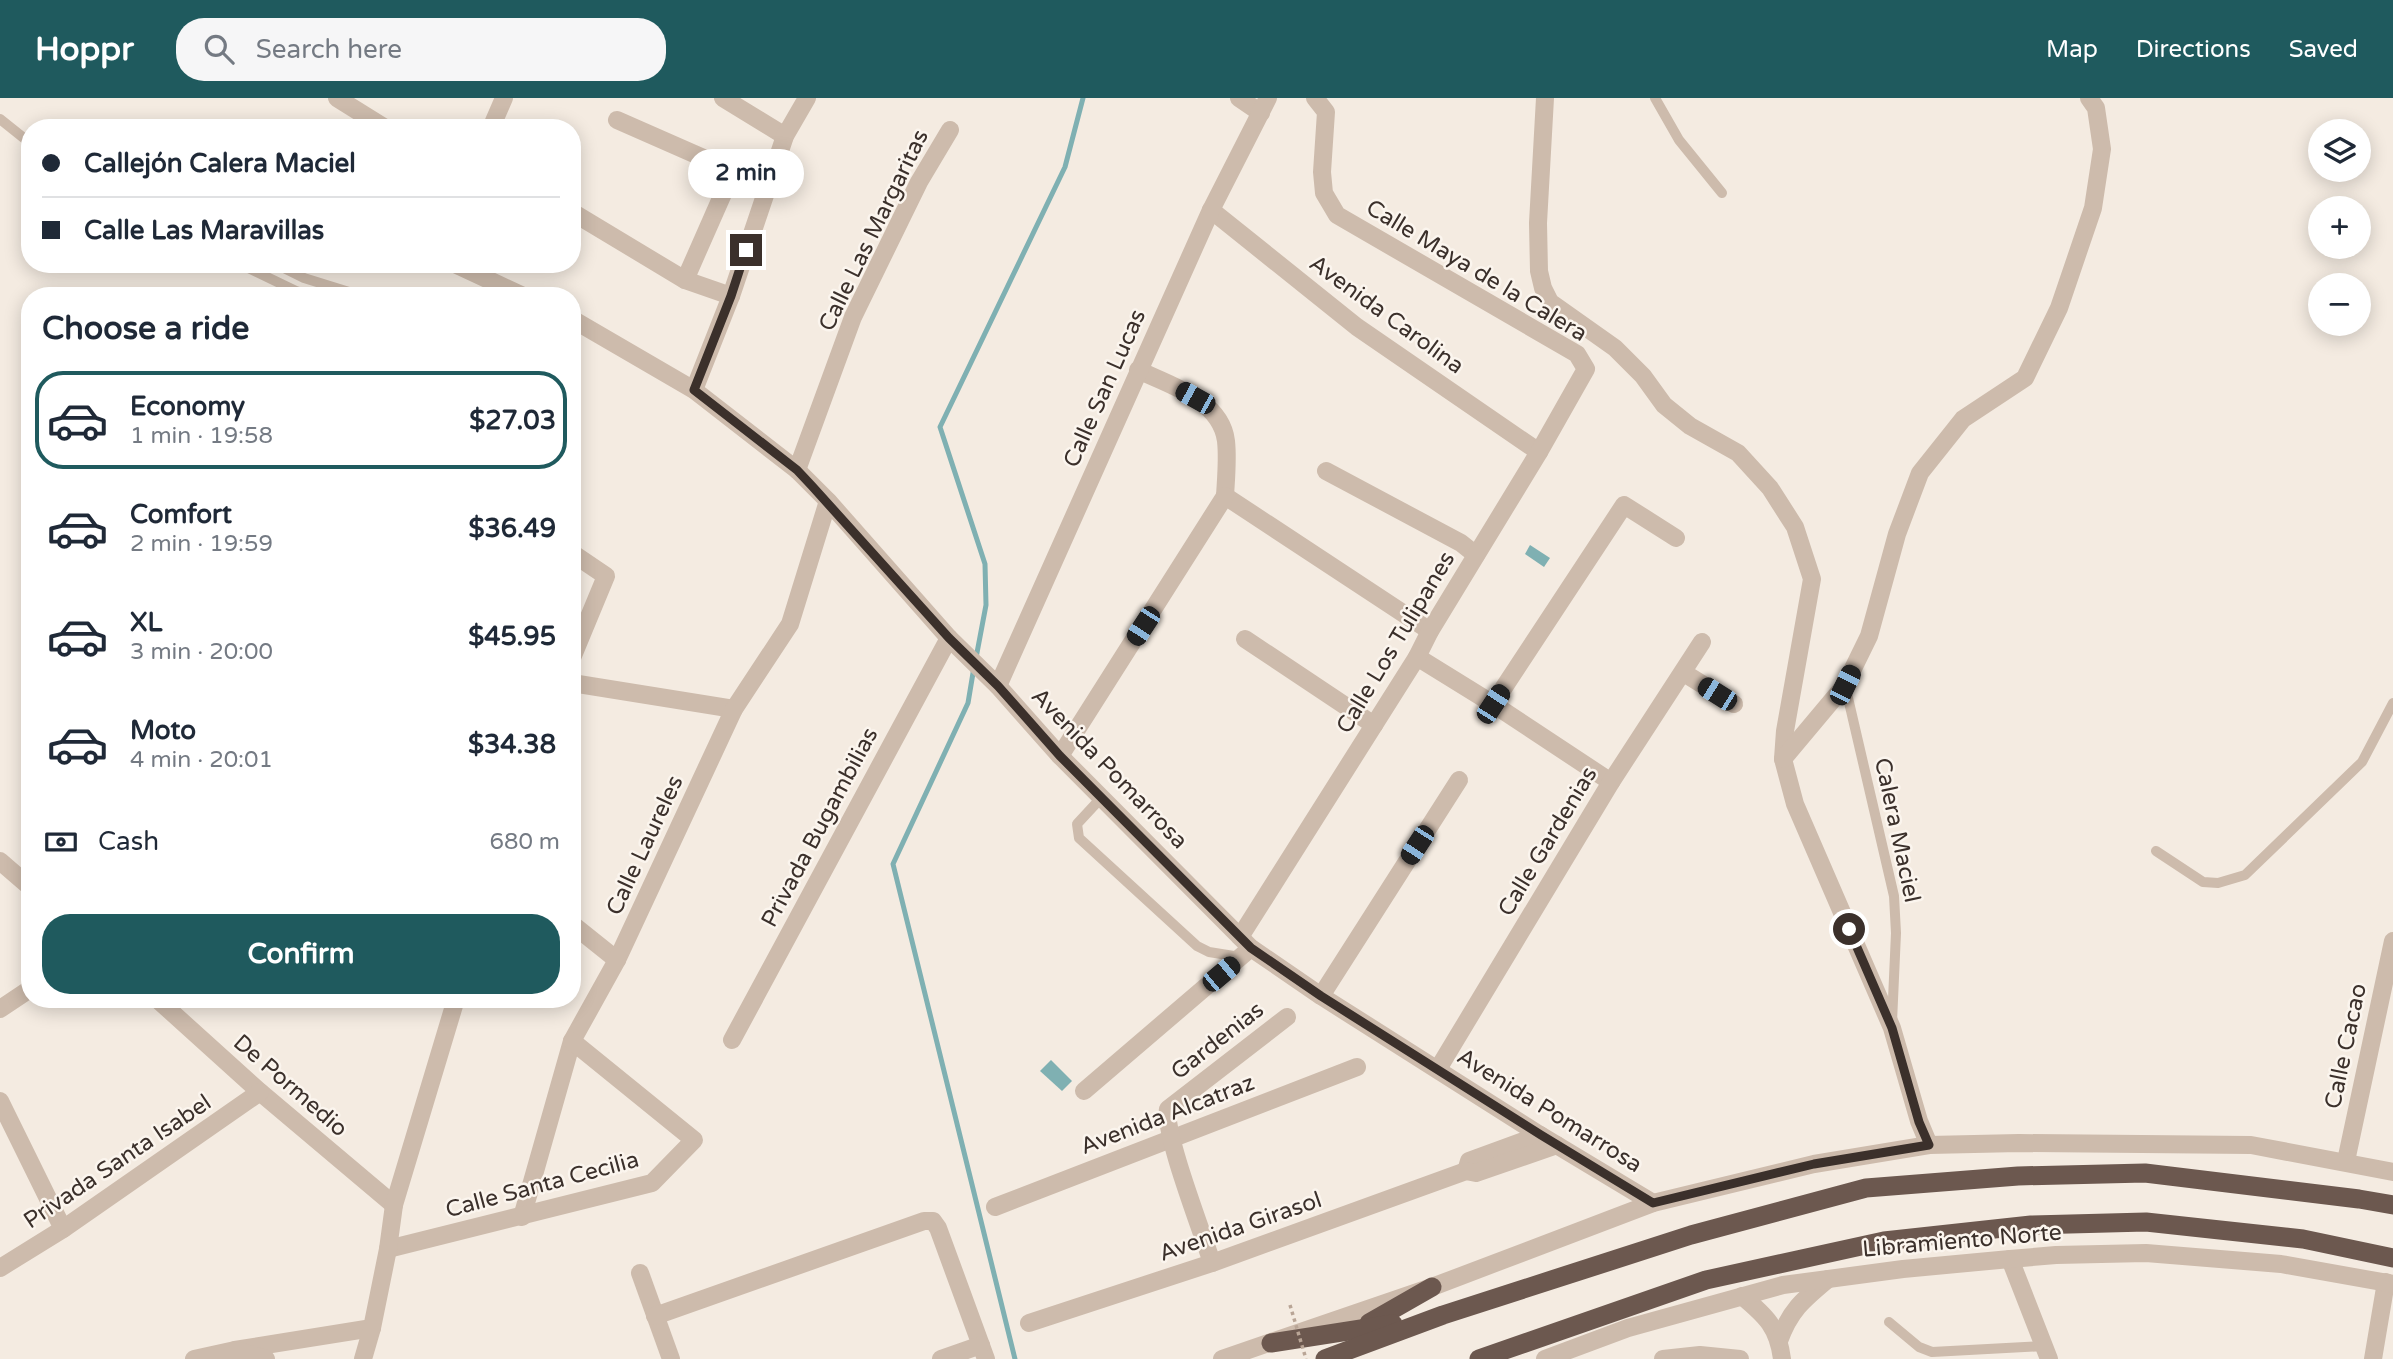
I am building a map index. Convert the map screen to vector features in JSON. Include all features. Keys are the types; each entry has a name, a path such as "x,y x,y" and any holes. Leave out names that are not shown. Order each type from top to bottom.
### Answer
{"highway":[{"path":"1325,1359 1443,1315 1691,1235 1866,1188 2018,1176 2146,1173 2393,1205"},
{"path":"1479,1359 1706,1280 1884,1241 2018,1226 2146,1222 2303,1239 2393,1258"},
{"path":"1308,1359 1432,1287"},
{"path":"1271,1343 1443,1315"}],"street":[{"path":"337,98 371,119"},
{"path":"495,119 504,98"},
{"path":"723,98 785,136"},
{"path":"694,390 731,296 785,136 807,98"},
{"path":"1239,98 1264,106"},
{"name":"Calle Maya de la Calera","path":"1315,98 1326,112 1322,172 1324,193 1337,215 1577,354 1586,369"},
{"name":"Calle Maya de la Calera","path":"1545,98 1538,223 1539,271 1550,302 1615,348 1643,376 1664,405 1690,426 1738,453 1770,488 1795,527 1812,579 1785,731 1783,759"},
{"path":"1929,1145 1919,1122 1892,1028 1795,804 1783,759 1845,685 1869,636 1897,534 1920,473 1963,419 2025,377 2059,308 2093,208 2102,149 2096,108 2089,98"},
{"name":"Calle San Lucas","path":"998,686 1138,370 1211,211 1264,106"},
{"path":"617,120 733,171 685,280"},
{"name":"Calle Las Margaritas","path":"797,470 853,317 919,182 950,130"},
{"name":"Avenida Carolina","path":"1211,211 1357,327 1539,452"},
{"path":"581,217 685,280 731,296"},
{"path":"474,273 504,287"},
{"name":"Avenida Pomarrosa","path":"581,323 694,390 797,470 828,501 952,641 998,686 1060,756 1244,948 1653,1203"},
{"name":"Calle Los Tulipanes","path":"1084,1091 1244,948 1586,369"},
{"path":"1060,756 1226,496 1226,441 1222,423 1210,408 1195,398 1138,370"},
{"path":"1326,471 1461,543 1476,555"},
{"path":"1226,496 1430,632"},
{"name":"Calle Laureles","path":"522,1217 572,1041 617,960 734,709 790,624 828,501"},
{"path":"1493,704 1624,505 1676,538"},
{"path":"581,559 606,576 581,636"},
{"path":"1245,639 1374,725"},
{"name":"Privada Bugambilias","path":"732,1040 952,641"},
{"name":"Calle Gardenias","path":"1438,1069 1611,782 1702,642"},
{"path":"1417,657 1611,782"},
{"path":"1684,673 1734,704"},
{"path":"581,684 734,709"},
{"path":"1321,996 1459,780"},
{"path":"0,861 21,879"},
{"path":"581,930 617,960"},
{"name":"Calle Cacao","path":"2346,1161 2393,941"},
{"path":"0,1009 21,995"},
{"name":"De Pormedio","path":"167,1008 260,1092 394,1205"},
{"path":"363,1359 388,1249 394,1205 453,1008"},
{"name":"Gardenias","path":"1172,1139 1168,1109 1287,1017"},
{"name":"Calle Santa Cecilia","path":"388,1249 652,1183 694,1140 572,1041"},
{"name":"Avenida Alcatraz","path":"995,1207 1357,1067"},
{"name":"Privada Santa Isabel","path":"0,1268 63,1229 260,1092"},
{"path":"0,1101 63,1229"},
{"name":"Avenida Girasol","path":"1466,1171 1469,1161 1541,1135"},
{"path":"1172,1139 1212,1263"},
{"name":"Avenida Girasol","path":"1029,1323 1212,1263 1466,1171 1475,1173 1557,1145"},
{"path":"1222,1359 1432,1287 1653,1203 1814,1164 1929,1145 2251,1145 2393,1172"},
{"path":"655,1316 924,1221 933,1221 938,1228 984,1352 941,1359"},
{"name":"Libramiento Norte","path":"1545,1359 1628,1328 1783,1284 2010,1259 2146,1253 2281,1264 2390,1283"},
{"path":"2010,1259 2047,1353"},
{"path":"640,1273 671,1359"},
{"path":"1779,1340 1787,1321 1799,1304 1828,1278"},
{"path":"2374,1359 2390,1283"},
{"path":"1742,1296 1773,1326 1779,1340 1782,1359"},
{"path":"194,1359 372,1328"},
{"path":"235,1350 267,1359"},
{"path":"1663,1359 1700,1355 1740,1359"}],"lane":[{"path":"1655,98 1679,140 1722,193"},
{"path":"0,119 21,136"},
{"path":"259,273 288,287"},
{"path":"294,273 333,287"},
{"path":"298,287 304,278"},
{"name":"Calera Maciel","path":"1845,685 1894,896 1896,933 1892,1028"},
{"path":"2156,851 2203,882 2218,883 2245,875 2362,762 2393,703"},
{"path":"1102,797 1077,824 1079,838 1197,946 1209,952 1244,948"},
{"path":"1889,1322 1919,1347 1932,1352 2047,1353"}],"path":[{"path":"1290,1305 1308,1359"}],"water":[{"path":"1530,545 1550,558 1544,567 1525,554"},
{"path":"1051,1060 1072,1081 1062,1091 1040,1071"}],"waterway":[{"path":"976,658 986,605 985,564 940,427 1065,167 1083,98"},
{"path":"974,667 968,703 893,864 1015,1359"}],"route":[{"path":"746,250 694,390 797,470 828,501 949,638 998,686 1060,756 1251,948 1321,996 1541,1135 1653,1203 1814,1164 1929,1145 1919,1122 1892,1028 1849,929"}]}
